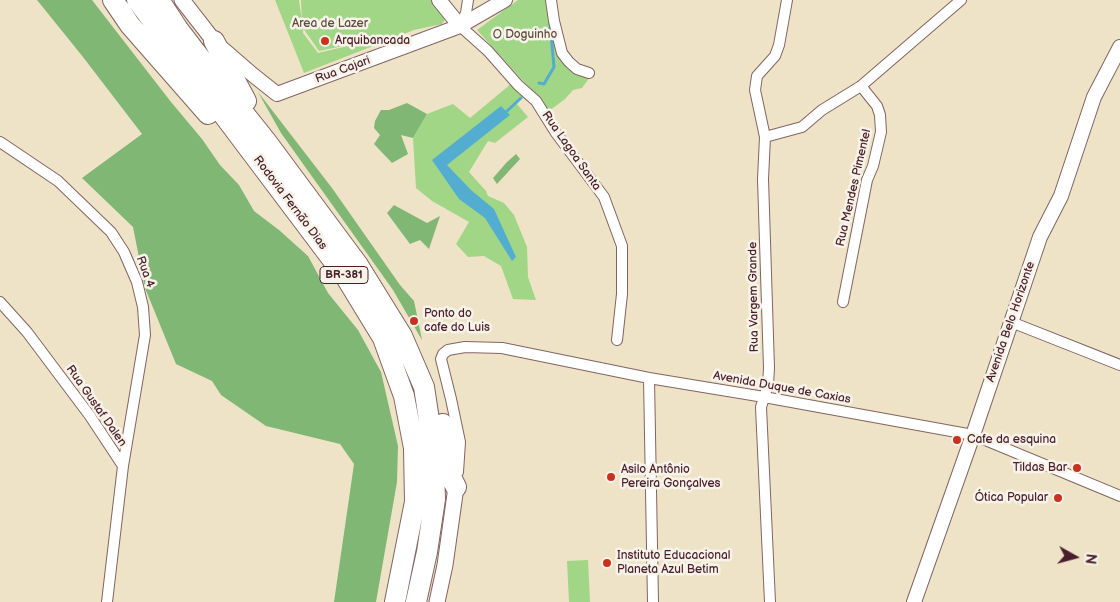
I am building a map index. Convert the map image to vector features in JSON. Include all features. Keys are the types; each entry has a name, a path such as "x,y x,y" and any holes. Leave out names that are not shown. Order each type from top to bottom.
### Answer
{"highway":[{"path":"113,0 130,24 251,163 282,192"},
{"name":"Rodovia Fernão Dias","path":"137,0 347,279 383,338 404,396 414,448 415,502 395,602"},
{"name":"Rodovia Fernão Dias","path":"158,0 211,72 266,140 358,265 402,336 424,387 433,446 435,499 427,552 416,602"},
{"name":"BR-381","path":"214,41 266,140"},
{"path":"402,336 430,374 438,395 452,477 456,488"}],"main road":[{"name":"BR-381","path":"182,0 214,41"},
{"path":"437,602 445,565 456,488"}],"street":[{"name":"Rua Lagoa Santa","path":"439,0 460,26 488,51 518,85 536,100 556,133 604,197 622,246 622,294 617,340"},
{"path":"460,26 466,13 468,0"},
{"name":"Rua Cajari","path":"214,41 253,76 277,94 460,26 504,0"},
{"path":"551,0 562,53 577,69 589,73"},
{"name":"Rua Vargem Grande","path":"770,602 761,427 761,407 768,385 769,368 763,179 765,137 756,90 757,76 775,56 780,46 787,0"},
{"path":"765,137 802,127 822,110 861,86 961,0"},
{"name":"Avenida Belo Horizonte","path":"914,602 974,435 1040,238 1061,196 1094,97 1120,47"},
{"name":"Rua Mendes Pimentel","path":"843,302 867,180 873,166 881,132 880,114 877,106 861,86"},
{"name":"Rua 4","path":"0,142 58,181 111,232 124,252 137,282 143,307 144,336 141,364 123,466"},
{"name":"Rua Gustaf Dalen","path":"0,302 27,332 90,416 123,466 107,602"},
{"path":"1011,322 1120,365"},
{"name":"Avenida Duque de Caxias","path":"456,488 460,442 441,359 448,350 502,348 649,378 764,396 974,435 1120,496"},
{"path":"649,378 653,602"}],"green space":[{"path":"37,0 92,0 202,139 220,165 239,185 254,211 308,256 328,293 358,330 381,372 398,446 397,482 376,602 334,602 354,464 340,444 266,426 221,395 212,381 176,364 145,288 133,227 82,178 142,134"},
{"name":"Area de Lazer","path":"275,0 299,0 302,21 301,0 433,0 447,16 442,24 414,30 304,73","holes":["303,28 319,51 386,37 318,53 303,33"]},
{"name":"O Doguinho","path":"518,0 551,0 569,62 593,73 582,88 573,90 565,99 549,111 477,30"},
{"path":"512,83 525,95 517,104 528,117 495,143 488,141 469,172 486,191 488,196 504,203 514,215 527,247 528,277 536,300 513,299 501,266 484,256 468,257 456,244 469,222 432,201 416,188 413,138 427,114 453,104 470,118"},
{"path":"258,92 332,188 400,285 414,301 422,340 393,290 281,133"},
{"path":"407,103 427,114 413,138 401,135 408,154 392,163 374,144 380,135 374,128 375,121 381,110 389,110"},
{"path":"516,154 520,159 497,184 493,178"},
{"path":"394,205 427,223 440,216 429,249 420,240 410,244 387,213"},
{"path":"588,560 590,602 569,602 567,561"}],"water":[{"path":"501,106 510,115 447,165 471,190 494,209 516,257 512,261 485,218 459,199 432,160"}],"waterway":[{"path":"539,83 544,84 554,67 550,23"},
{"path":"507,111 521,98"}],"place":[{"name":"Arquibancada","path":"325,41"},
{"name":"Ponto do cafe do Luis","path":"414,321"},
{"name":"Cafe da esquina","path":"957,440"},
{"name":"Tildas Bar","path":"1077,468"},
{"name":"Asilo Antônio Pereira Gonçalves","path":"611,477"},
{"name":"Ótica Popular","path":"1058,498"},
{"name":"Instituto Educacional Planeta Azul Betim","path":"607,563"}]}
